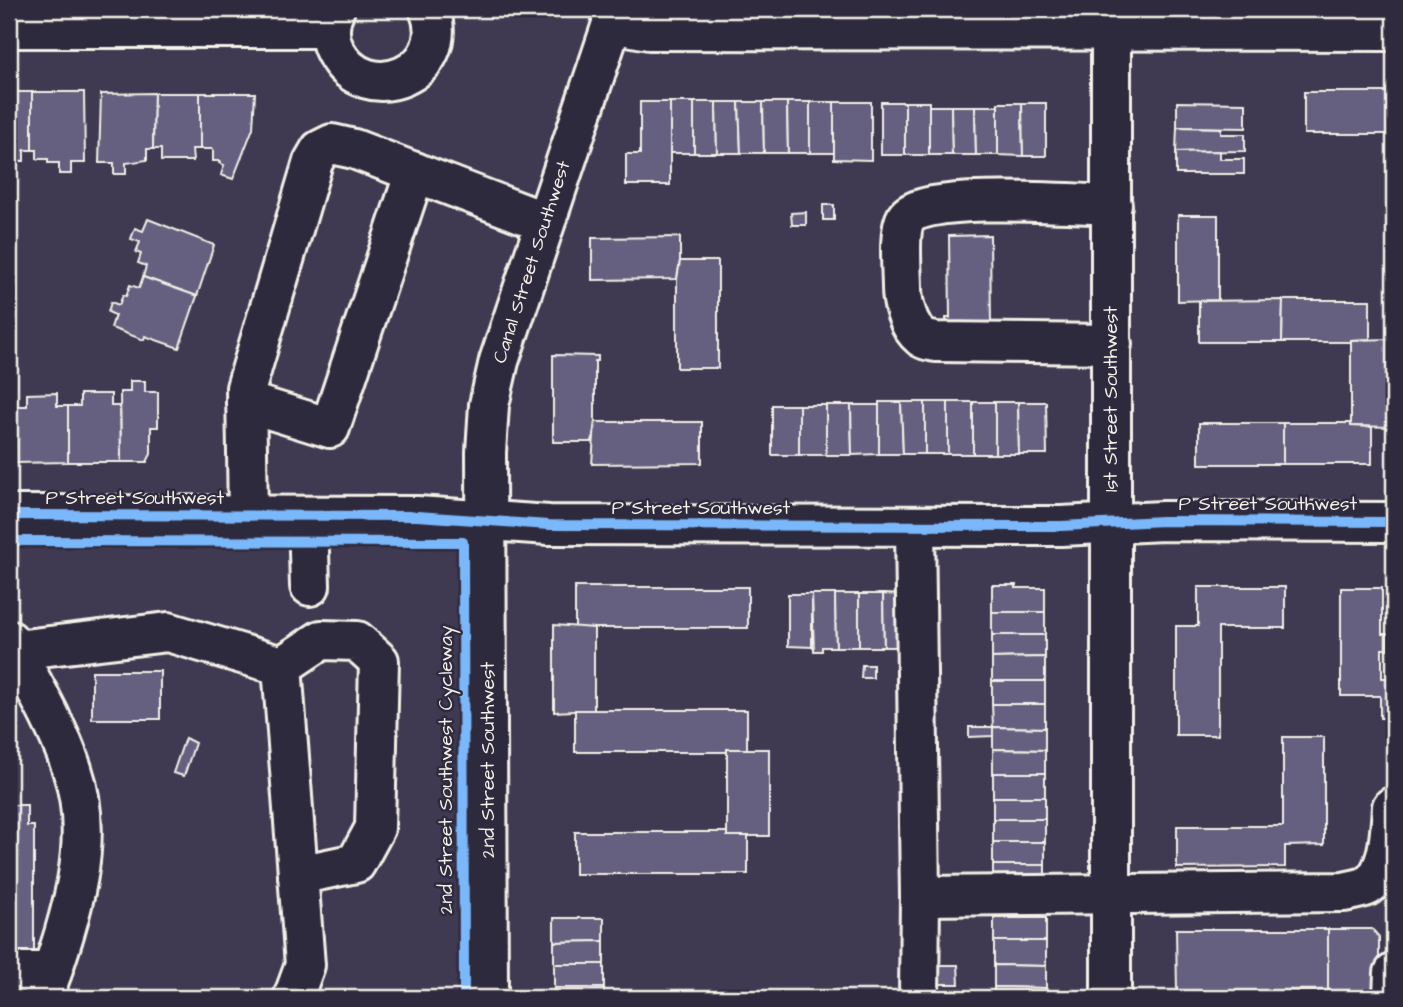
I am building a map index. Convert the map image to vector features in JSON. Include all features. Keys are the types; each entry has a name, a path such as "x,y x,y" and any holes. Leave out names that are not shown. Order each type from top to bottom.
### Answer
{"street":[{"path":"9,28 194,28 332,19 332,46 340,61 353,73 370,80 387,82 404,77 419,67 429,52 434,35 429,9"},
{"path":"615,16 649,30 780,20 1111,20 1394,31"},
{"name":"Canal Street Southwest","path":"487,522 487,426 496,372 615,16"},
{"name":"1st Street Southwest","path":"1111,20 1111,998"},
{"path":"248,516 246,388 313,162 320,150 332,144 350,148 545,222"},
{"path":"246,401 330,428 415,172"},
{"path":"1112,205 965,202 925,206 906,218 903,231 902,299 912,326 921,337 936,342 1112,344"},
{"name":"P Street Southwest","path":"9,515 417,516 549,525 1062,526 1163,521 1394,522"},
{"path":"308,516 310,586"},
{"name":"2nd Street Southwest","path":"487,522 488,998"},
{"path":"915,526 919,998"},
{"path":"9,972 47,985 74,896 80,853 80,806 72,770 51,719 12,645 168,632 282,666"},
{"path":"282,666 321,640 357,641 379,661 375,828 356,863 298,875"},
{"path":"282,666 305,965 293,998"},
{"path":"920,896 1344,892 1367,886 1381,871 1390,836 1392,807"},
{"path":"1393,998 1394,973"}],"building":[{"path":"9,92 32,92 32,150 24,150 24,161 9,161"},
{"path":"32,92 84,92 85,163 71,163 71,174 59,174 59,163 37,159 37,150 32,150"},
{"path":"1304,92 1392,92 1392,134 1304,134"},
{"path":"154,93 153,149 147,149 147,160 126,163 126,174 114,174 114,163 99,163 101,94"},
{"path":"154,93 200,93 200,149 192,149 193,161 161,161 161,149 153,149"},
{"path":"200,93 255,93 253,128 233,179 221,175 224,165 219,163 220,161 213,161 213,149 200,149"},
{"path":"640,102 670,102 670,185 626,185 626,154 640,154"},
{"path":"670,102 694,102 694,153 670,153"},
{"path":"694,102 716,102 717,153 694,153"},
{"path":"716,102 739,102 741,153 717,153"},
{"path":"739,102 763,102 764,153 741,153"},
{"path":"763,102 787,102 788,153 764,153"},
{"path":"787,102 810,102 810,153 788,153"},
{"path":"810,102 834,102 834,153 810,153"},
{"path":"834,102 871,102 871,160 834,159"},
{"path":"881,102 905,102 905,155 881,155"},
{"path":"905,102 929,102 929,155 905,155"},
{"path":"1177,102 1246,103 1246,128 1177,127"},
{"path":"998,103 1022,103 1023,156 998,155"},
{"path":"1022,103 1046,103 1046,156 1023,156"},
{"path":"929,106 951,106 952,155 929,155"},
{"path":"951,106 975,106 976,155 952,155"},
{"path":"975,106 998,106 998,155 976,155"},
{"path":"1177,127 1221,128 1221,134 1245,134 1245,151 1176,152"},
{"path":"1220,151 1220,159 1244,159 1244,174 1176,174 1176,152"},
{"path":"823,205 834,205 834,220 823,220"},
{"path":"806,212 806,225 792,225 791,213"},
{"path":"1178,215 1218,215 1218,300 1178,301"},
{"path":"148,219 214,245 197,296 143,277 146,266 138,263 141,254 136,252 140,242 131,239 135,228 143,231"},
{"path":"990,235 991,323 946,322 946,318 950,318 949,236"},
{"path":"680,237 677,279 592,280 592,238"},
{"path":"680,261 718,261 718,368 677,368 677,279"},
{"path":"143,277 197,296 179,348 145,336 144,340 111,328 115,315 108,312 111,302 119,305 130,285 139,288"},
{"path":"1283,300 1282,342 1199,342 1199,301"},
{"path":"1283,300 1370,300 1370,339 1351,342 1282,342"},
{"path":"1392,339 1392,427 1351,426 1351,340"},
{"path":"553,355 598,356 598,361 595,361 595,422 592,442 553,442"},
{"path":"130,381 145,381 145,392 158,392 158,427 151,427 151,454 147,462 121,462 120,392 130,392"},
{"path":"57,393 57,406 68,406 68,462 15,463 16,406 27,406 27,394"},
{"path":"80,394 111,394 111,406 120,406 121,462 68,462 68,406 80,406"},
{"path":"879,402 901,402 903,454 879,454"},
{"path":"901,402 925,402 925,454 903,454"},
{"path":"925,402 948,402 948,454 925,454"},
{"path":"948,402 973,402 973,454 948,454"},
{"path":"973,402 995,402 995,454 973,454"},
{"path":"995,402 1018,402 1019,454 995,454"},
{"path":"1018,402 1046,402 1047,454 1019,454"},
{"path":"772,405 799,405 799,455 772,455"},
{"path":"799,405 826,405 826,455 799,455"},
{"path":"826,405 851,405 852,455 826,455"},
{"path":"851,405 879,405 879,454 852,455"},
{"path":"9,406 16,406 15,463 9,463"},
{"path":"595,422 702,422 702,463 592,464"},
{"path":"1199,423 1283,423 1283,464 1199,464"},
{"path":"1283,423 1351,423 1351,426 1372,427 1372,464 1283,464"},
{"path":"992,585 1045,588 1045,612 992,612"},
{"path":"575,587 748,587 748,628 575,628"},
{"path":"1198,587 1285,587 1285,628 1218,628 1218,735 1176,735 1176,626 1198,626"},
{"path":"1341,588 1382,588 1382,634 1387,634 1387,649 1382,649 1382,678 1394,678 1394,718 1380,718 1380,696 1341,696"},
{"path":"788,594 812,594 812,647 788,646"},
{"path":"812,594 835,594 836,647 822,647 822,651 814,651"},
{"path":"835,594 859,594 859,647 836,647"},
{"path":"859,594 883,594 884,647 859,647"},
{"path":"883,594 907,595 907,647 884,647"},
{"path":"992,612 1045,612 1045,635 992,635"},
{"path":"554,625 594,628 594,710 554,712"},
{"path":"992,635 1045,635 1045,657 992,658"},
{"path":"1045,657 1045,681 992,681 992,658"},
{"path":"862,665 873,665 873,678 861,678"},
{"path":"92,671 160,671 160,719 92,719"},
{"path":"992,681 1045,681 1045,704 992,704"},
{"path":"992,704 1045,704 1045,728 993,727"},
{"path":"575,710 747,710 747,749 727,749 727,752 575,752"},
{"path":"969,727 993,727 993,736 969,737"},
{"path":"993,727 1045,728 1045,750 993,749"},
{"path":"1283,737 1324,737 1324,845 1285,846 1285,867 1177,868 1177,826 1283,826"},
{"path":"185,738 195,743 184,776 173,773"},
{"path":"727,749 769,749 769,836 727,836"},
{"path":"993,749 1045,750 1045,773 993,773"},
{"path":"993,773 1045,773 1045,797 993,797"},
{"path":"993,797 1045,797 1045,819 993,819"},
{"path":"9,805 27,805 27,826 34,826 34,969 9,969"},
{"path":"993,819 1045,819 1045,842 993,842"},
{"path":"575,832 727,832 727,836 748,836 748,874 575,874"},
{"path":"993,842 1045,842 1045,865 993,865"},
{"path":"993,865 1045,865 1045,888 993,888"},
{"path":"554,918 604,918 604,941 554,942"},
{"path":"994,918 1046,918 1046,941 994,941"},
{"path":"1176,929 1328,929 1328,991 1177,992"},
{"path":"1328,929 1372,929 1379,937 1379,990 1328,991"},
{"path":"604,941 604,964 554,964 554,942"},
{"path":"994,941 1046,941 1046,966 994,965"},
{"path":"554,964 604,964 604,988 554,988"},
{"path":"929,965 958,965 959,984 929,984"},
{"path":"994,965 1046,966 1046,988 994,987"},
{"path":"994,987 1046,988 1046,998 994,998"},
{"path":"554,988 604,988 604,998 554,998"},
{"path":"962,989 962,998 934,998 933,990"}],"cycle path":[{"path":"9,515 417,516 549,525 1061,526 1163,521 1394,522"},
{"name":"2nd Street Southwest Cycleway","path":"9,541 463,542 464,998"}]}
